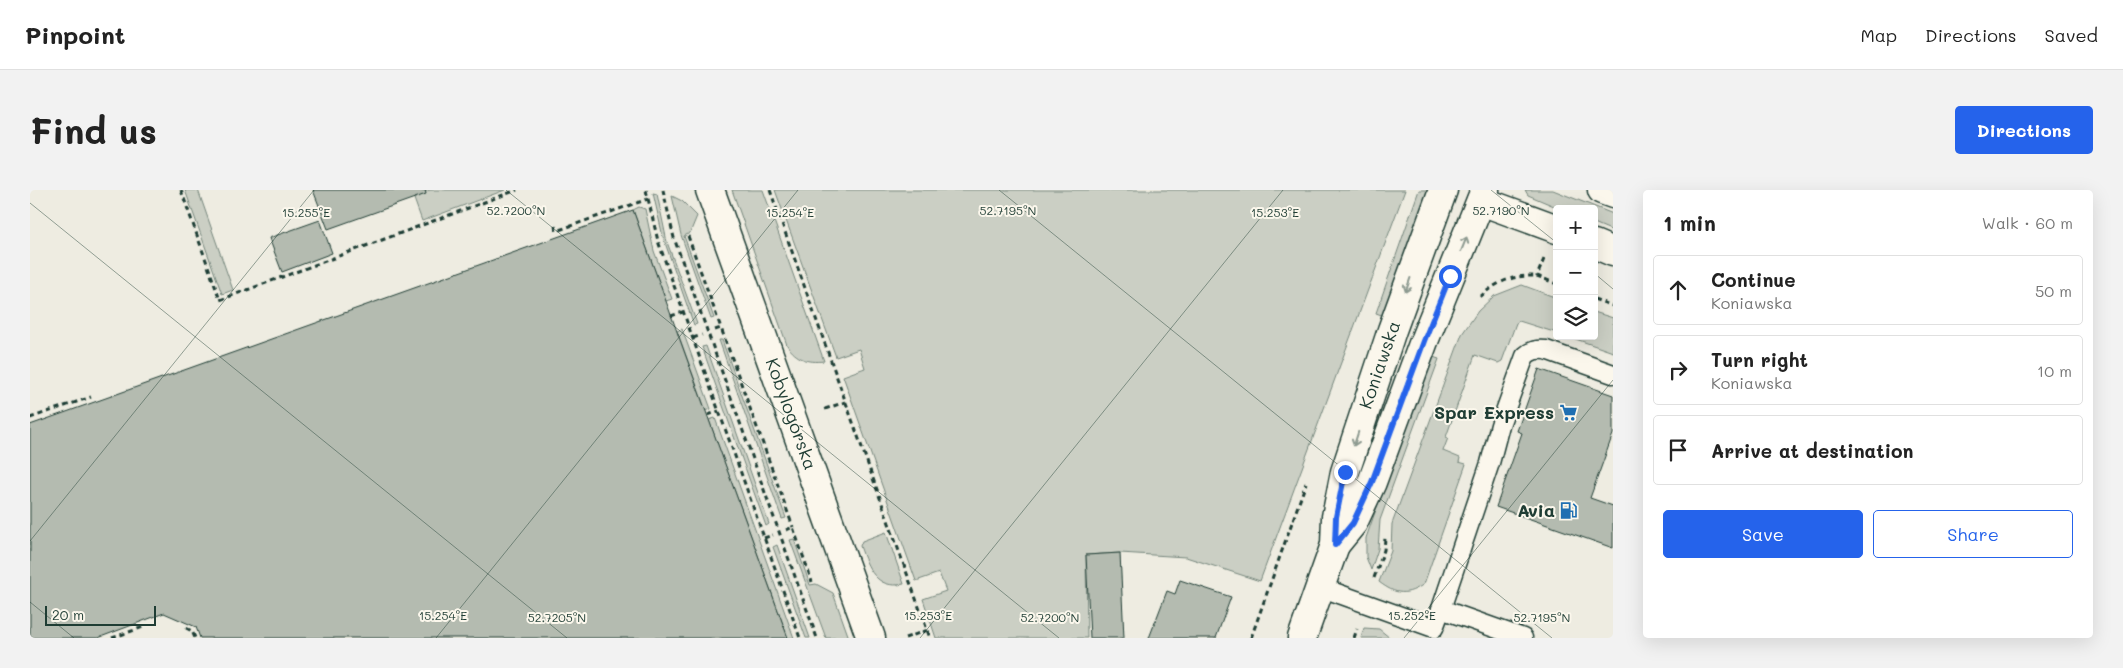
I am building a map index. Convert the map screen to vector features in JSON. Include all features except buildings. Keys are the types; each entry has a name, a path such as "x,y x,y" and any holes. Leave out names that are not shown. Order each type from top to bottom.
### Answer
{"main road":[{"name":"Kobylogórska","path":"710,190 871,638"},
{"name":"Koniawska","path":"1302,638 1335,545 1336,517 1345,472 1395,321 1443,190"},
{"path":"1602,190 1613,194"},
{"name":"Koniawska","path":"1335,545 1353,523 1372,482 1480,194"},
{"path":"1480,194 1553,228"},
{"path":"1598,246 1613,252"}],"lane":[{"path":"1320,586 1434,628 1490,463 1500,425 1525,356 1531,351 1546,350 1613,374"},
{"path":"1441,609 1523,638"}],"path":[{"path":"181,190 220,300 517,190"},
{"path":"646,190 658,241 800,638"},
{"path":"663,190 674,238 818,638"},
{"path":"770,190 930,638"},
{"path":"555,226 556,230 648,199"},
{"path":"601,215 602,220"},
{"path":"688,236 812,582"},
{"path":"1598,300 1613,306"},
{"path":"671,316 683,312"},
{"path":"714,330 721,328"},
{"path":"693,338 702,335"},
{"path":"30,418 92,397"},
{"path":"821,410 845,402"},
{"path":"708,415 719,411"},
{"path":"786,530 793,527"},
{"path":"764,538 773,534"},
{"path":"112,638 146,626"},
{"path":"186,628 192,631 195,638"},
{"path":"905,638 928,630"}],"shaded area":[{"path":"185,190 198,190 233,290 222,294"},
{"path":"430,190 505,190 422,221 413,196"},
{"path":"732,190 763,190 824,361 808,361 798,357 787,345"},
{"path":"775,190 1405,190 1260,581 1186,557 1120,553 1086,555 1087,638 936,638 923,599 946,591 939,573 916,581 843,376 865,368 859,349 836,357"},
{"path":"1419,190 1431,190 1387,317 1376,313"},
{"path":"1525,190 1553,190 1590,205 1553,206 1528,195"},
{"path":"653,193 657,194 667,242 697,324 694,325 663,237"},
{"path":"672,196 682,201 697,216 690,233 684,236 714,318 711,319 681,235"},
{"path":"639,207 645,209 654,251 672,299 666,301 633,210"},
{"path":"1598,208 1613,214 1613,231 1598,225"},
{"path":"1522,285 1553,297 1553,332 1519,321 1516,323 1502,361 1498,363 1475,355 1446,437 1448,438 1443,451 1460,458 1459,462 1466,464 1424,584 1412,591 1396,592 1379,582 1391,551 1392,524 1462,334 1478,311 1494,296"},
{"path":"1598,313 1613,318 1613,352 1578,340 1598,340"},
{"path":"682,329 711,409 706,411 677,331"},
{"path":"719,340 722,340 786,518 782,519"},
{"path":"706,346 769,524 766,526 702,347"},
{"path":"1430,356 1439,359 1380,520 1378,549 1371,570 1366,557 1366,538"},
{"path":"715,418 794,638 788,638 709,420"},
{"path":"886,532 904,584 886,584 874,576 860,546 862,541"},
{"path":"794,539 810,585 816,584 833,593 849,638 826,638 790,540"},
{"path":"777,545 810,638 806,638 773,547"},
{"path":"1364,628 1379,629 1390,638 1361,638"}],"place":[{"name":"Spar Express","path":"1568,413"},
{"name":"Avia","path":"1569,511"}],"route":[{"path":"1345,472 1336,517 1335,545 1353,523 1372,482 1450,276"}]}
